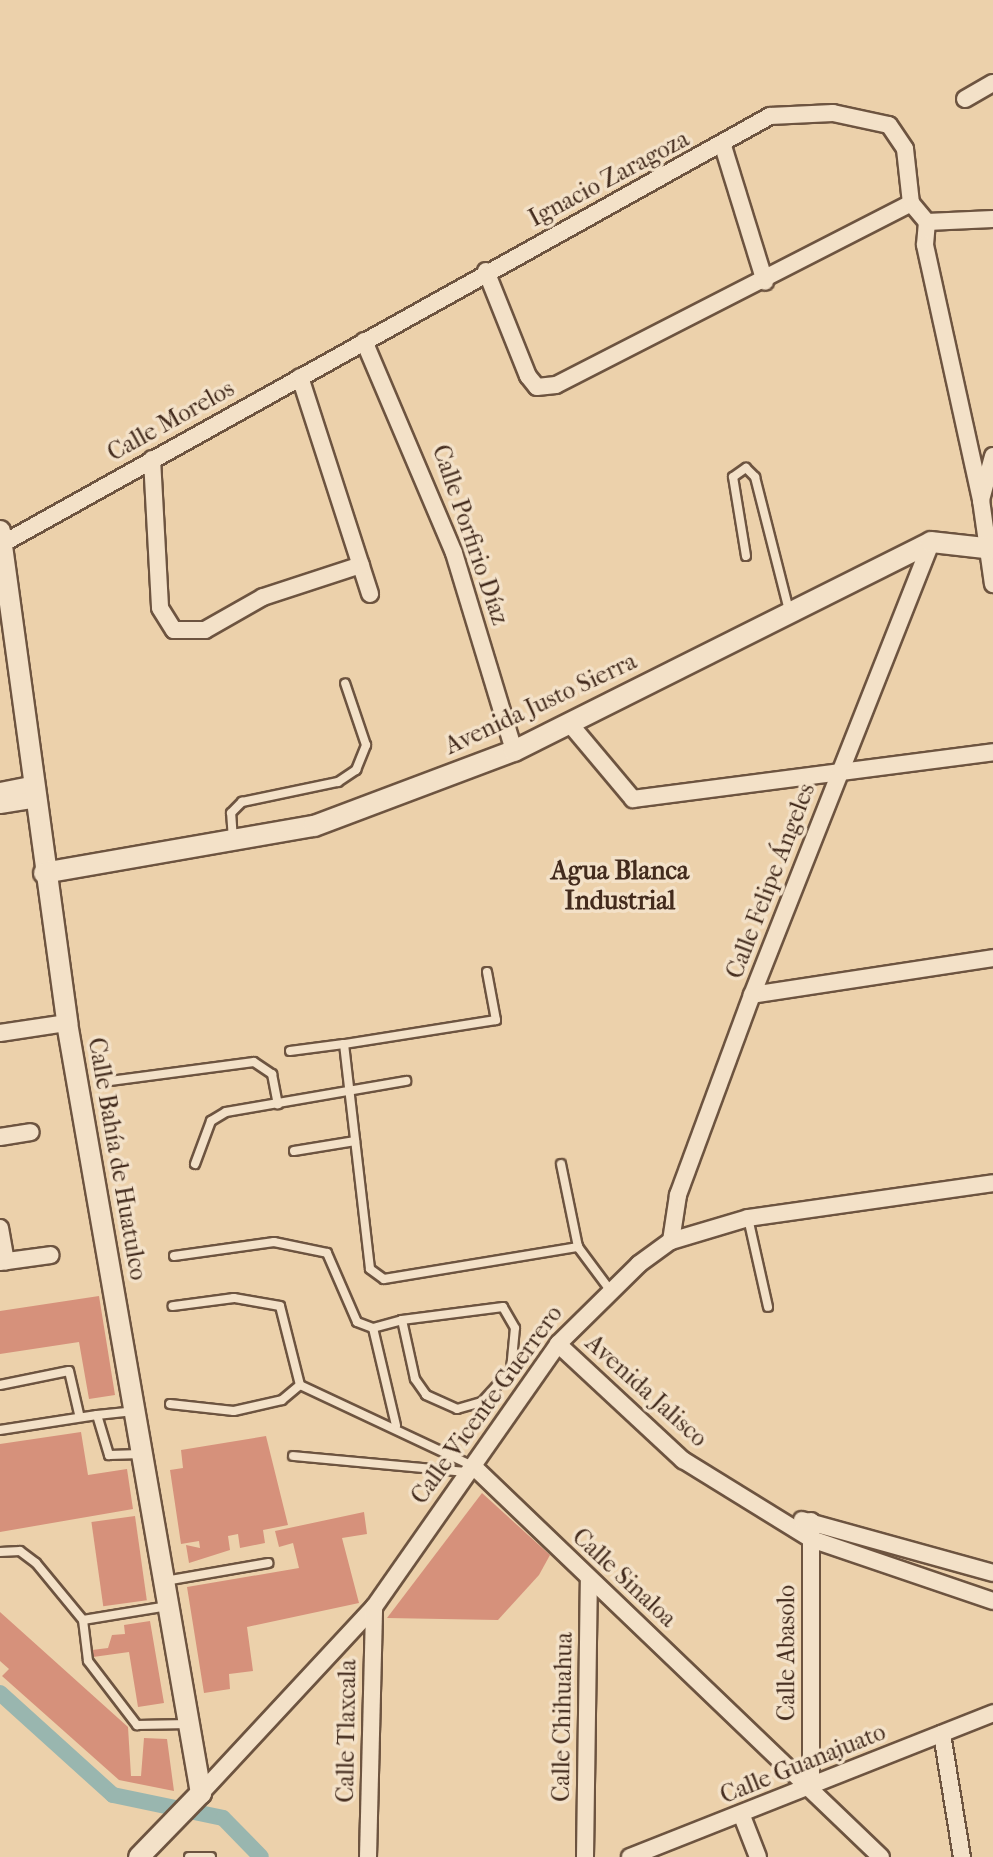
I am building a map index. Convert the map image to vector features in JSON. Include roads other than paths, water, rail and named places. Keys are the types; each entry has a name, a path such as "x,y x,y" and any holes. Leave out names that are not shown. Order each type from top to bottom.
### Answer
{"street":[{"path":"965,99 993,83"},
{"name":"Ignacio Zaragoza","path":"364,341 486,271 723,146 770,116 833,113 889,125 905,149 911,203"},
{"path":"723,146 765,282"},
{"path":"486,271 537,387 556,385 765,282 911,203 927,222 925,245 981,500 993,584"},
{"path":"927,222 993,219"},
{"name":"Calle Morelos","path":"1,538 152,459 364,341"},
{"name":"Calle Porfirio Díaz","path":"364,341 454,553 514,751"},
{"path":"300,377 370,594"},
{"path":"981,500 993,456"},
{"path":"152,459 160,608 174,630 205,630 263,597 361,565"},
{"name":"Calle Bahía de Huatulco","path":"1,538 32,793 67,1023 169,1606 199,1796"},
{"path":"931,542 990,548"},
{"name":"Avenida Justo Sierra","path":"44,873 314,826 514,751 931,542"},
{"name":"Calle Felipe Ángeles","path":"671,1241 678,1195 752,995 931,542"},
{"path":"570,724 633,799 993,752"},
{"path":"0,791 32,793"},
{"path":"0,805 32,793"},
{"path":"752,995 993,958"},
{"path":"0,1033 67,1023"},
{"path":"0,1137 31,1132"},
{"name":"Calle Vicente Guerrero","path":"139,1857 374,1607 558,1344 610,1290 671,1241 748,1218 993,1183"},
{"path":"0,1228 3,1262 51,1255"},
{"name":"Avenida Jalisco","path":"558,1344 683,1460 788,1520 811,1539 993,1601"},
{"name":"Calle Sinaloa","path":"470,1469 811,1786 881,1857"},
{"name":"Avenida Jalisco","path":"788,1520 811,1521 993,1573"},
{"name":"Calle Abasolo","path":"811,1521 811,1786"},
{"name":"Calle Chihuahua","path":"585,1857 589,1578"},
{"name":"Calle Tlaxcala","path":"368,1857 374,1607"},
{"name":"Calle Guanajuato","path":"630,1857 742,1816 993,1713"},
{"path":"942,1734 962,1857"},
{"path":"742,1816 758,1857"}],"lane":[{"path":"746,556 733,477 746,468 755,477 789,611"},
{"path":"234,841 231,813 242,802 338,782 356,770 366,745 345,683"},
{"path":"290,1051 496,1020 487,972"},
{"path":"344,1044 375,1277 578,1247"},
{"path":"110,1081 254,1062 272,1074 278,1104"},
{"path":"195,1164 211,1121 278,1104 406,1081"},
{"path":"294,1151 355,1141"},
{"path":"561,1164 578,1247 610,1290"},
{"path":"748,1218 768,1307"},
{"path":"174,1256 308,1245 327,1253 349,1309 373,1328 396,1425"},
{"path":"170,1404 234,1411 282,1400 300,1385 280,1306 234,1298 173,1306"},
{"path":"373,1328 402,1320 503,1307 515,1328 511,1370 470,1409 438,1402 415,1379 402,1320"},
{"path":"0,1385 69,1371 79,1414"},
{"name":"Calle Sinaloa","path":"300,1385 396,1425 470,1469"},
{"path":"0,1430 79,1414 135,1411"},
{"path":"97,1415 109,1455 142,1454"},
{"path":"293,1456 470,1469"},
{"path":"0,1552 20,1551 36,1563 83,1620 93,1676 137,1725 189,1724"},
{"path":"164,1581 268,1563"},
{"path":"83,1620 169,1606"},
{"path":"189,1857 211,1857"}],"waterway":[{"path":"0,1693 113,1795 223,1818 261,1857"}],"district":[{"name":"Agua Blanca Industrial","path":"620,886"}]}
